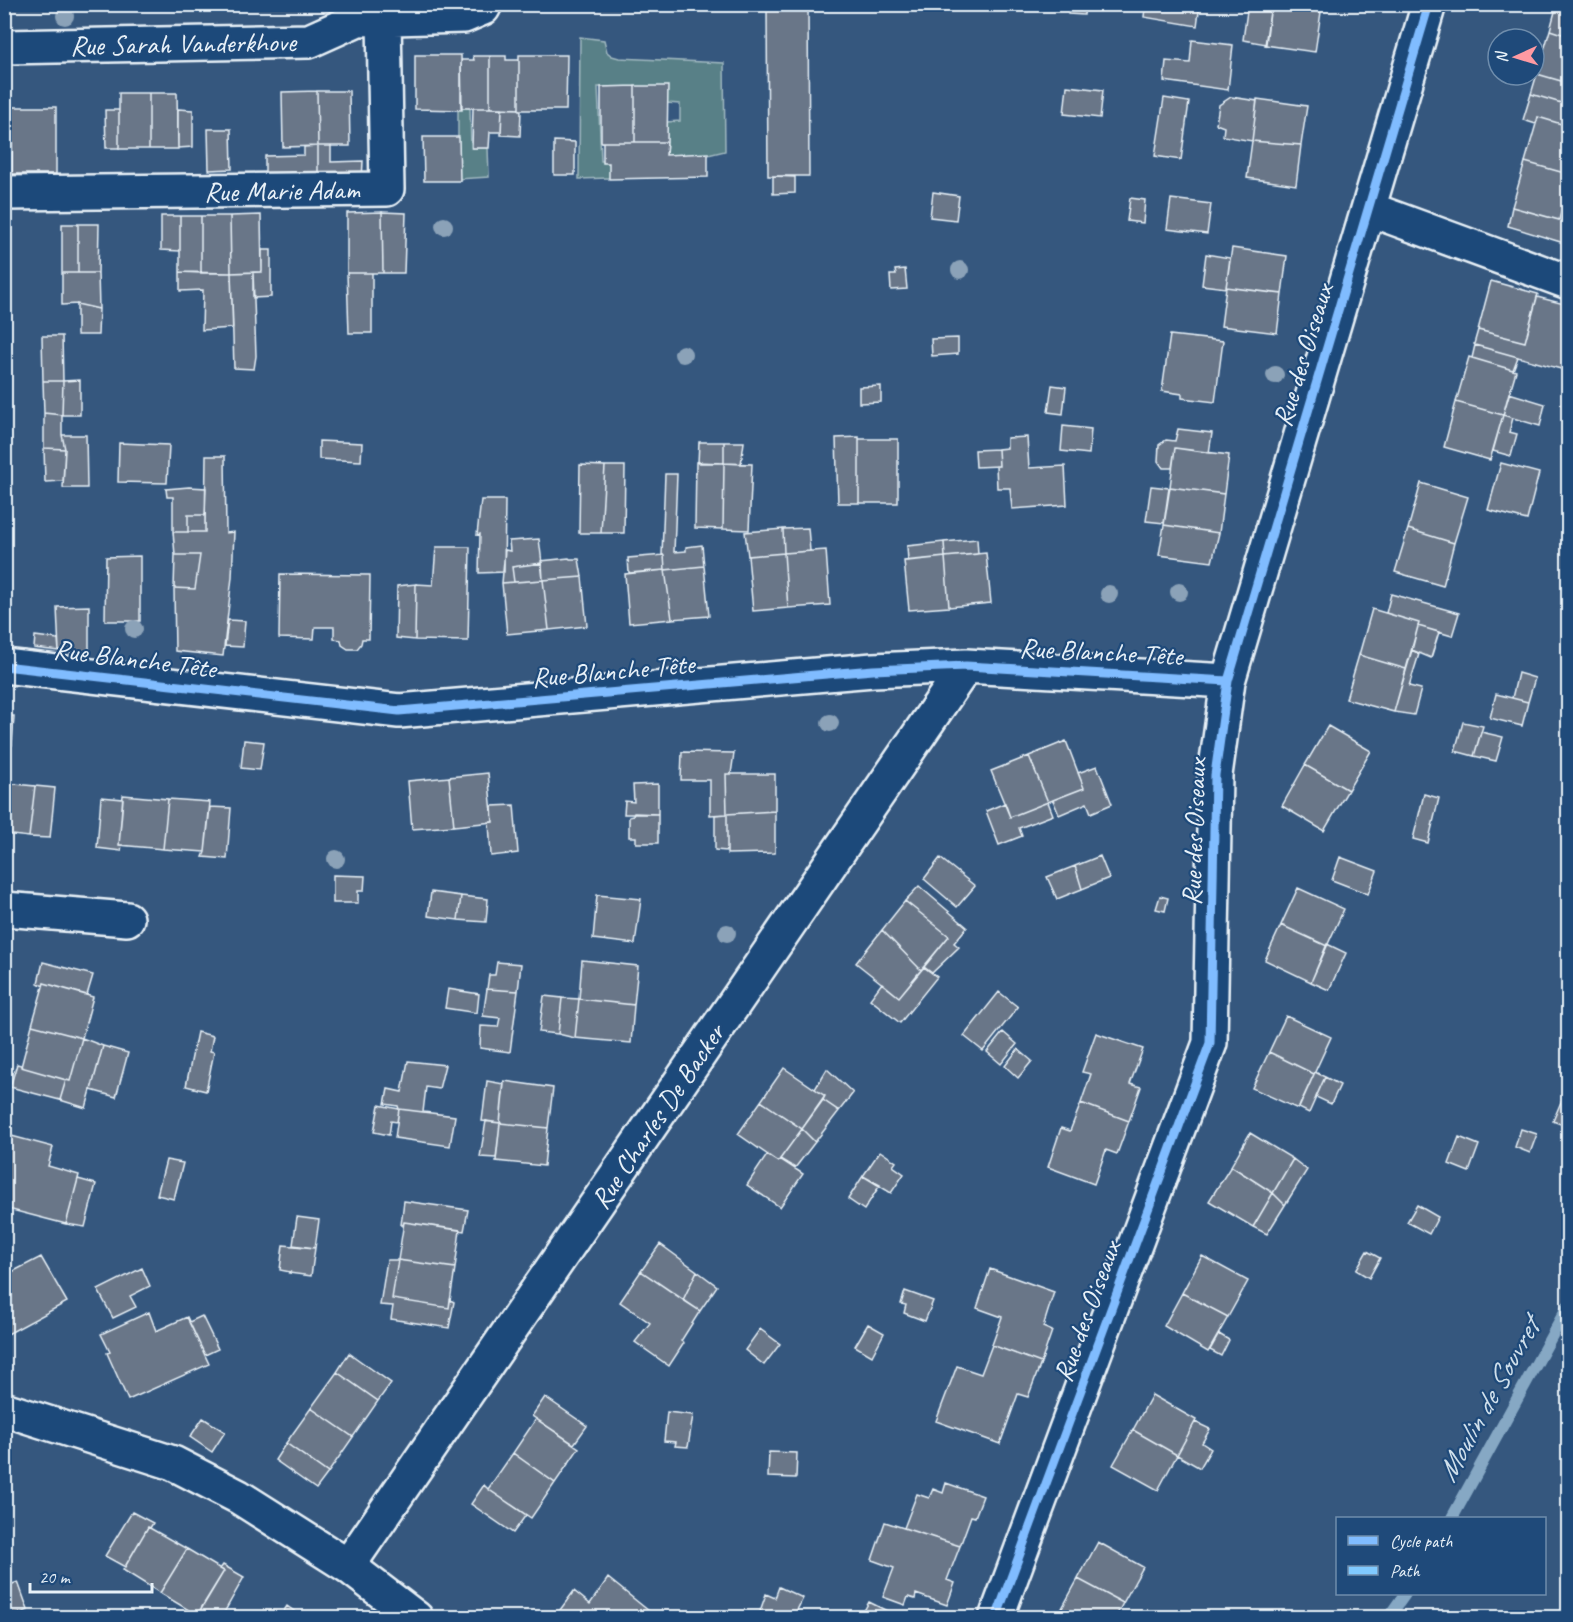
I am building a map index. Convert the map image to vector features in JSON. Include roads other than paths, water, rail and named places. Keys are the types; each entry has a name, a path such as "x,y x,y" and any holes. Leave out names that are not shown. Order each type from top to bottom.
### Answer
{"street":[{"name":"Rue des Oiseaux","path":"996,1617 1210,1042 1215,775 1228,681 1430,4"},
{"name":"Rue Sarah Vanderkhove","path":"4,47 309,41 367,14 464,16 484,6"},
{"name":"Rue Marie Adam","path":"4,193 387,189 367,14"},
{"path":"1369,209 1569,282"},
{"name":"Rue Blanche Tête","path":"4,666 399,711 873,670 966,666 1228,681"},
{"name":"Rue Charles De Backer","path":"348,1566 966,666"},
{"path":"4,909 127,919"},
{"path":"4,1409 173,1463 239,1497 348,1566 416,1617"}],"waterway":[{"name":"Moulin de Souvret","path":"1453,1517 1568,1306"},
{"name":"Moulin de Souvret","path":"1388,1618 1404,1595"}]}
